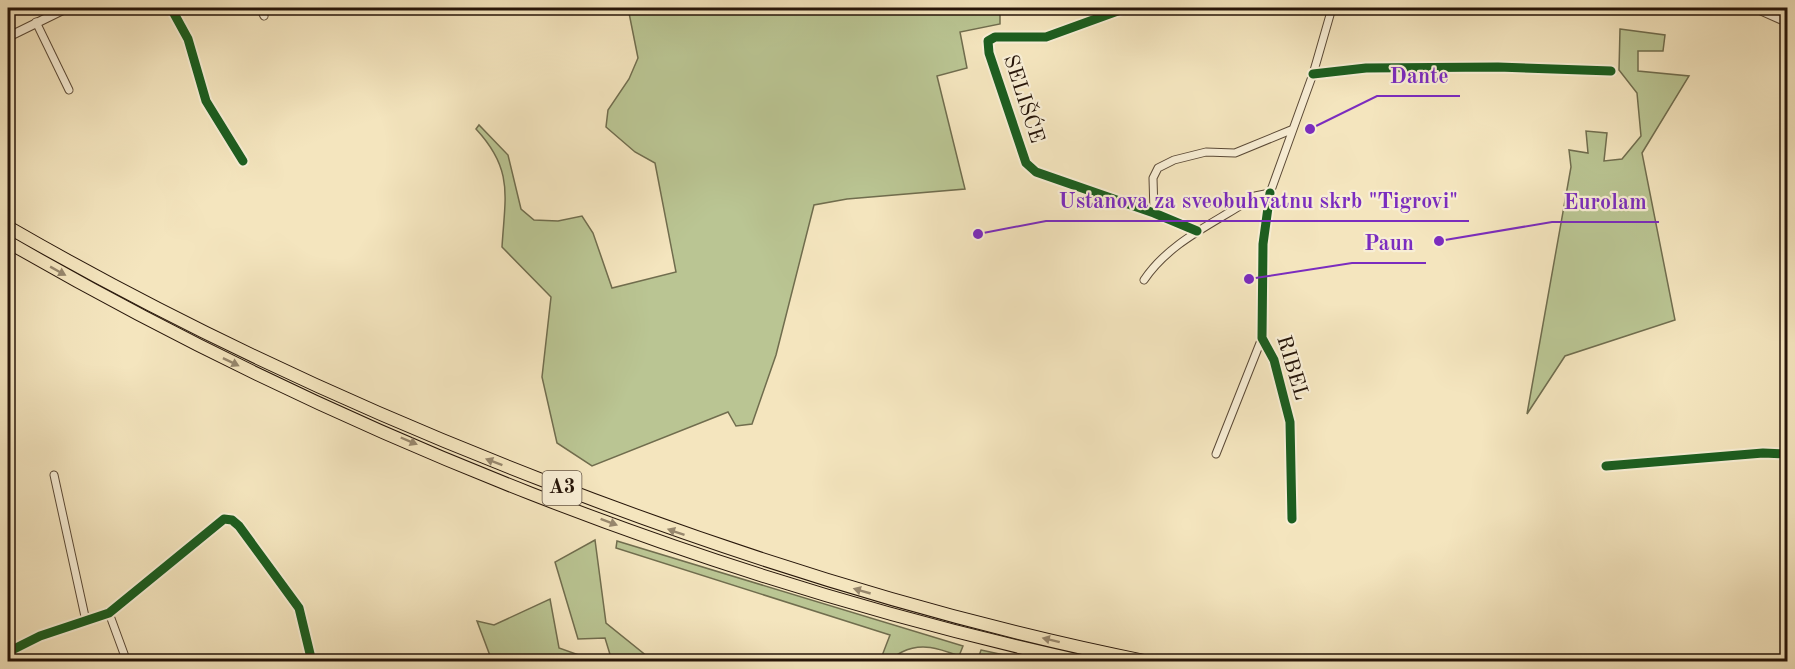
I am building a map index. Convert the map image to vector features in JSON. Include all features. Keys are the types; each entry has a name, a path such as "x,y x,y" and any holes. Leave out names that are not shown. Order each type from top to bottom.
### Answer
{"highway":[{"name":"A3","path":"8,227 132,296 280,371 466,451 670,530 888,598 1059,642 1149,662"},
{"name":"A3","path":"8,242 153,322 274,383 461,464 658,541 768,577 972,635 1085,662"}],"street":[{"path":"8,37 67,8"},
{"path":"171,8 188,39 206,101 243,161"},
{"path":"260,8 264,16"},
{"name":"SELIŠĆE","path":"1126,8 1046,37 995,37 988,41 989,53 1026,163 1036,172 1154,213"},
{"name":"RIBEL","path":"1216,454 1262,338 1263,244 1270,193 1313,74 1332,8"},
{"path":"1754,8 1788,23"},
{"path":"36,22 69,90"},
{"path":"1313,74 1378,68 1498,67 1611,71"},
{"path":"1197,231 1154,213 1153,178 1158,168 1174,159 1206,152 1235,153 1291,130"},
{"path":"1144,280 1157,260 1197,231 1255,196 1270,193"},
{"name":"RIBEL","path":"1262,338 1274,360 1290,422 1292,519"},
{"path":"1606,466 1763,453 1788,454"},
{"path":"54,475 86,621"},
{"path":"8,649 109,613 224,519 232,520 239,526 300,608 312,662"},
{"path":"109,613 127,662"}],"green space":[{"path":"628,8 1000,8 1000,24 960,32 967,68 937,76 965,189 847,199 814,205 776,355 752,424 736,426 728,412 592,466 557,443 542,377 551,297 502,247 505,198 502,171 497,158 476,129 479,125 508,155 521,209 534,220 558,221 582,216 593,233 612,288 676,272 655,163 635,152 606,127 608,110 629,79 638,58"},
{"path":"1620,29 1665,35 1663,51 1638,51 1638,71 1689,76 1642,153 1675,320 1565,356 1527,414 1571,167 1569,150 1588,153 1586,131 1607,133 1604,161 1622,159 1641,136 1637,93 1619,70"},
{"path":"595,540 606,623 653,661 612,661 605,638 578,639 555,562"},
{"path":"617,541 963,646 959,656 938,649 917,647 889,660 880,661 890,635 616,548"},
{"path":"550,599 559,648 590,659 590,661 492,661 477,621 494,625"},
{"path":"981,650 1032,661 990,662 978,659"}],"cycle path":[{"path":"171,8 188,39 206,101 243,161"},
{"path":"1126,8 1046,37 995,37 988,41 989,53 1026,163 1036,172 1154,213 1197,231"},
{"path":"1313,74 1366,68 1498,67 1611,71"},
{"path":"1270,193 1263,244 1262,338 1274,360 1290,422 1292,519"},
{"path":"1606,466 1763,453 1788,454"},
{"path":"8,652 40,636 109,613 224,519 232,520 239,526 299,608 312,662"}],"place":[{"name":"Dante","path":"1310,129"},
{"name":"Ustanova za sveobuhvatnu skrb \"Tigrovi\"","path":"978,234"},
{"name":"Eurolam","path":"1439,241"},
{"name":"Paun","path":"1249,279"}]}
